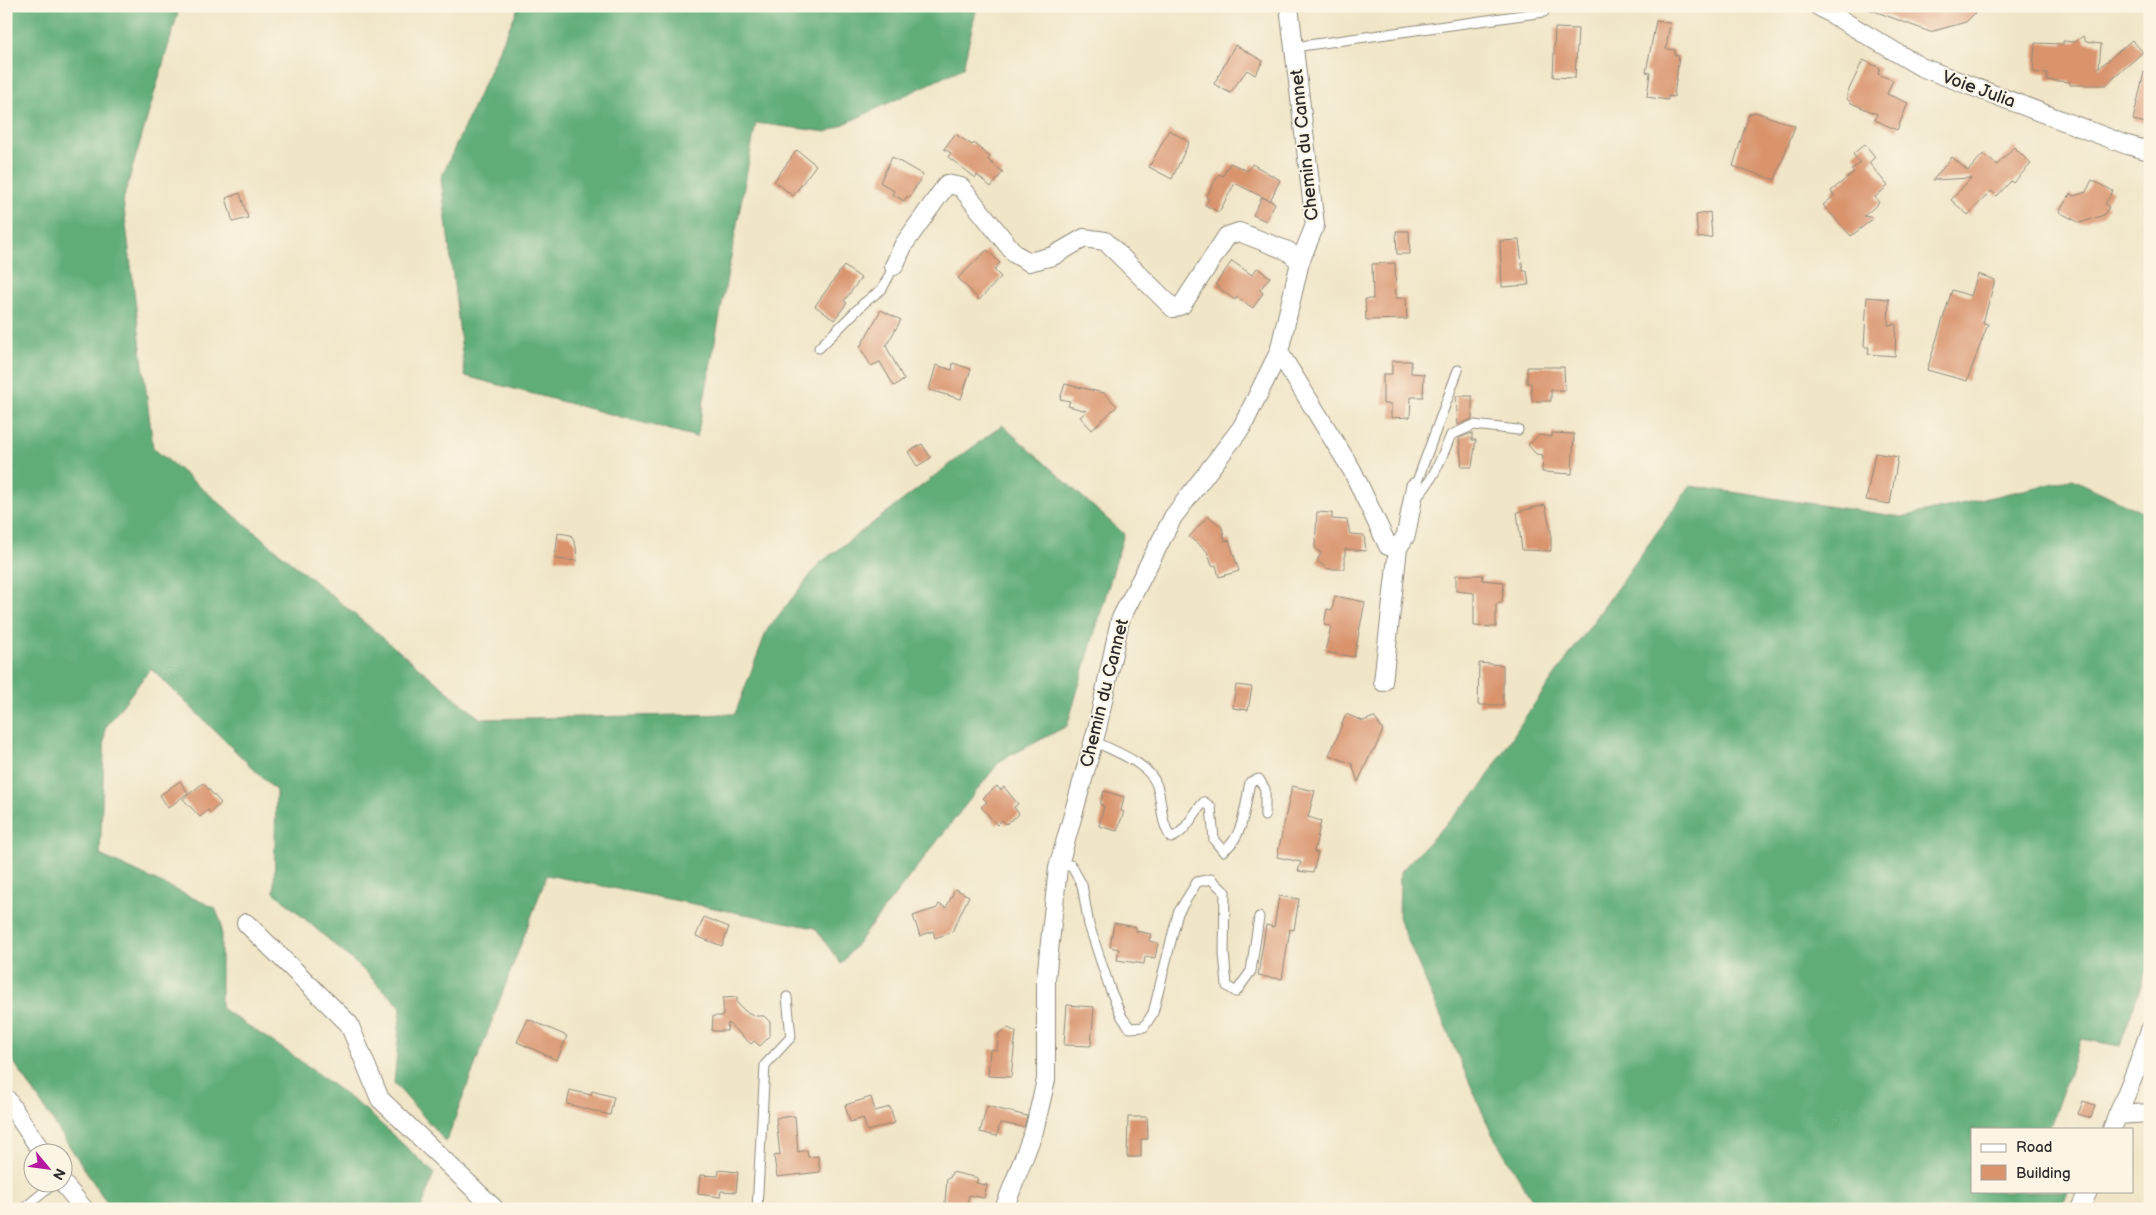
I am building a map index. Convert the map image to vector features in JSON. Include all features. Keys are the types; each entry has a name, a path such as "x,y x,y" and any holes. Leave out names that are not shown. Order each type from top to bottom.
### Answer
{"street":[{"name":"Chemin du Cannet","path":"1004,1209 1034,1131 1046,1080 1046,979 1058,868 1094,741 1120,620 1173,517 1242,427 1279,352 1300,262 1315,225 1289,6"},
{"name":"Voie Julia","path":"1818,6 1921,68 2127,145 2150,151"},
{"path":"894,266 904,244 947,184 961,187 1015,254 1030,262 1053,256 1084,238 1106,241 1173,308 1182,305 1227,236 1239,232 1288,251 1300,262"},
{"path":"1279,352 1352,470 1388,546 1398,548"},
{"path":"1383,682 1398,548 1406,535 1414,494"},
{"path":"246,923 349,1024 380,1099 495,1209"},
{"path":"2114,1122 2138,1066 2150,1030"},
{"path":"7,1102 35,1142"},
{"path":"2114,1122 2150,1113"},
{"path":"70,1192 84,1209"},
{"path":"2080,1209 2088,1192"}],"lane":[{"path":"1294,47 1544,12"},
{"path":"819,348 864,303 882,289 894,266"},
{"path":"1414,494 1458,370"},
{"path":"1414,494 1427,487 1437,469 1451,435 1474,425 1518,430"},
{"path":"1094,741 1135,761 1152,776 1157,785 1165,829 1172,838 1179,836 1204,802 1211,807 1214,840 1223,851 1232,845 1240,829 1250,782 1259,779 1265,789 1265,816"},
{"path":"1058,868 1071,865 1082,886 1089,925 1110,989 1122,1017 1130,1028 1144,1028 1153,1013 1178,913 1197,882 1211,879 1225,892 1224,953 1227,986 1236,992 1251,971 1259,917"},
{"path":"757,1209 765,1065 791,1037 787,997"},
{"path":"23,1209 44,1192"}],"green space":[{"path":"6,6 180,6 123,200 153,448 481,719 735,714 767,630 820,563 1002,425 1124,534 1067,726 1000,761 841,964 815,928 547,875 446,1142 394,1083 401,1007 360,967 274,892 276,791 151,668 105,728 100,855 215,908 221,922 221,1008 291,1054 367,1111 434,1173 421,1209 111,1209 72,1150 72,1142 67,1142 6,1050"},
{"path":"519,6 977,6 963,68 827,132 756,123 697,437 465,376 441,178"},
{"path":"2073,479 2150,516 2150,958 2120,1046 2081,1039 2049,1128 1971,1128 1971,1192 2068,1192 2061,1209 1538,1209 1491,1132 1399,920 1400,872 1479,790 1526,716 1690,486 1902,517"}],"building":[{"path":"1869,6 1982,6 1966,22 1930,32 1869,9"},
{"path":"1656,21 1670,23 1666,49 1675,50 1675,55 1679,56 1674,97 1668,96 1668,100 1647,97 1650,73 1646,72"},
{"path":"1555,28 1578,29 1575,78 1553,77"},
{"path":"2083,36 2086,42 2101,44 2099,68 2132,40 2143,52 2106,85 2070,85 2070,82 2047,80 2047,73 2033,72 2035,43 2063,44 2063,41 2075,42"},
{"path":"1235,45 1263,61 1255,75 1247,70 1230,93 1214,84"},
{"path":"1863,60 1880,68 1878,74 1893,80 1887,94 1908,103 1897,130 1875,120 1877,114 1851,103 1847,99 1847,94"},
{"path":"2144,72 2150,73 2150,124 2133,120"},
{"path":"1755,112 1795,126 1775,180 1733,166 1749,114"},
{"path":"1169,130 1189,142 1172,179 1149,167"},
{"path":"955,134 972,145 974,143 990,157 988,160 1003,172 991,187 977,175 976,178 948,157 951,153 944,149"},
{"path":"1865,144 1875,157 1869,163 1888,186 1875,197 1879,203 1864,216 1874,218 1851,236 1823,205 1834,196 1831,191 1854,172 1851,170 1860,163 1853,154"},
{"path":"2014,147 2031,164 1997,196 1991,191 1968,215 1951,200 1971,178 1933,180 1952,157 1968,171 1983,154 1997,165"},
{"path":"797,150 816,165 793,196 774,181"},
{"path":"892,157 923,175 909,198 907,196 904,201 892,194 894,191 880,182"},
{"path":"1230,163 1248,171 1252,164 1280,180 1270,201 1235,183 1219,212 1205,205 1209,199 1206,197 1219,174 1223,176"},
{"path":"2092,180 2113,191 2105,204 2109,207 2104,215 2080,223 2059,212 2070,194 2074,196 2086,192"},
{"path":"240,193 248,218 233,222 226,198"},
{"path":"1262,197 1275,203 1266,221 1253,215"},
{"path":"1710,212 1712,237 1698,238 1696,215"},
{"path":"1396,231 1409,231 1410,254 1397,254"},
{"path":"1519,240 1523,271 1527,271 1529,285 1502,287 1500,241"},
{"path":"987,250 1000,263 994,270 1001,277 979,300 958,278"},
{"path":"1232,261 1252,275 1257,268 1270,277 1260,290 1263,293 1253,308 1237,297 1235,300 1215,285"},
{"path":"1395,263 1396,298 1406,298 1407,319 1366,320 1365,299 1373,299 1372,264"},
{"path":"844,266 861,278 844,301 847,303 834,320 815,306"},
{"path":"1978,274 1995,280 1983,323 1988,324 1967,381 1927,370 1952,290 1971,296"},
{"path":"1867,297 1889,299 1888,325 1896,324 1895,356 1868,354 1869,347 1864,347"},
{"path":"881,310 901,320 886,346 904,380 894,386 880,362 871,366 860,347"},
{"path":"1392,361 1411,361 1411,373 1424,374 1423,397 1411,397 1410,417 1391,418 1391,404 1383,404 1383,374 1392,374"},
{"path":"953,363 971,369 961,399 929,390 936,365 952,370"},
{"path":"1527,367 1564,367 1565,390 1551,390 1551,401 1532,401 1531,383 1527,383"},
{"path":"1065,384 1104,393 1117,406 1092,430 1080,417 1087,411 1068,406 1070,401 1060,399"},
{"path":"1456,396 1472,396 1472,419 1458,425"},
{"path":"1472,433 1472,440 1476,440 1472,467 1462,467 1459,438"},
{"path":"1552,433 1574,434 1572,474 1542,472 1543,455 1536,454 1528,445 1539,435 1552,437"},
{"path":"922,444 931,458 917,466 908,452"},
{"path":"1875,453 1898,457 1890,504 1866,500"},
{"path":"1545,505 1551,531 1551,551 1522,550 1517,512"},
{"path":"1317,512 1332,513 1332,519 1347,520 1350,534 1364,535 1366,551 1345,549 1345,569 1328,569 1317,561 1321,553 1315,548"},
{"path":"1208,516 1222,527 1225,541 1229,540 1239,571 1219,577 1216,565 1212,566 1207,551 1189,537"},
{"path":"558,533 571,535 576,546 577,561 555,559"},
{"path":"1456,575 1483,575 1482,580 1504,582 1502,603 1496,604 1496,627 1474,626 1474,593 1456,591"},
{"path":"1335,596 1365,602 1354,657 1325,652 1331,626 1324,625 1327,609 1332,610"},
{"path":"1479,663 1503,665 1503,705 1478,705"},
{"path":"1236,685 1252,687 1248,710 1233,708"},
{"path":"1346,714 1363,721 1374,717 1383,730 1358,782 1352,764 1329,755"},
{"path":"180,781 188,793 168,808 160,795"},
{"path":"203,783 221,803 210,813 208,810 200,817 183,799"},
{"path":"997,786 1000,790 1004,787 1018,804 1014,807 1019,814 1006,824 1002,820 997,825 981,807 987,802 983,798"},
{"path":"1292,786 1315,791 1308,817 1321,821 1314,852 1318,853 1313,873 1298,871 1301,862 1277,857"},
{"path":"1104,791 1124,797 1121,811 1124,812 1117,831 1099,826 1104,806 1100,805"},
{"path":"955,889 969,896 952,932 935,938 933,931 920,936 913,916 937,908 939,904 946,908"},
{"path":"1279,896 1299,899 1294,930 1290,929 1282,979 1258,976 1266,925 1274,927"},
{"path":"704,917 729,927 722,946 696,936"},
{"path":"1114,923 1136,927 1136,931 1151,934 1149,941 1158,943 1155,958 1145,956 1144,964 1117,960 1119,949 1110,947"},
{"path":"737,997 737,1003 745,1011 756,1016 764,1016 770,1022 770,1036 760,1046 754,1041 751,1044 728,1023 727,1031 712,1031 713,1016 723,1016 723,998"},
{"path":"1067,1005 1094,1007 1091,1046 1064,1045"},
{"path":"528,1019 567,1036 557,1060 517,1042"},
{"path":"1008,1028 1016,1032 1011,1077 988,1076 990,1049 997,1050 999,1033"},
{"path":"570,1090 591,1095 592,1091 614,1097 610,1115 567,1104"},
{"path":"871,1097 875,1111 890,1107 895,1123 867,1131 863,1118 850,1122 845,1105"},
{"path":"2083,1101 2095,1105 2091,1118 2078,1114"},
{"path":"987,1106 1027,1116 1024,1127 1000,1123 997,1136 980,1132"},
{"path":"795,1116 798,1152 807,1150 808,1157 818,1156 820,1172 777,1177 774,1156 780,1155 776,1118"},
{"path":"1128,1117 1147,1117 1148,1139 1141,1139 1141,1157 1127,1157"},
{"path":"719,1170 738,1172 736,1192 721,1191 720,1197 698,1194 700,1175 718,1176"},
{"path":"952,1172 978,1178 976,1183 987,1185 984,1198 969,1195 966,1208 945,1203 947,1178 950,1178"}]}
